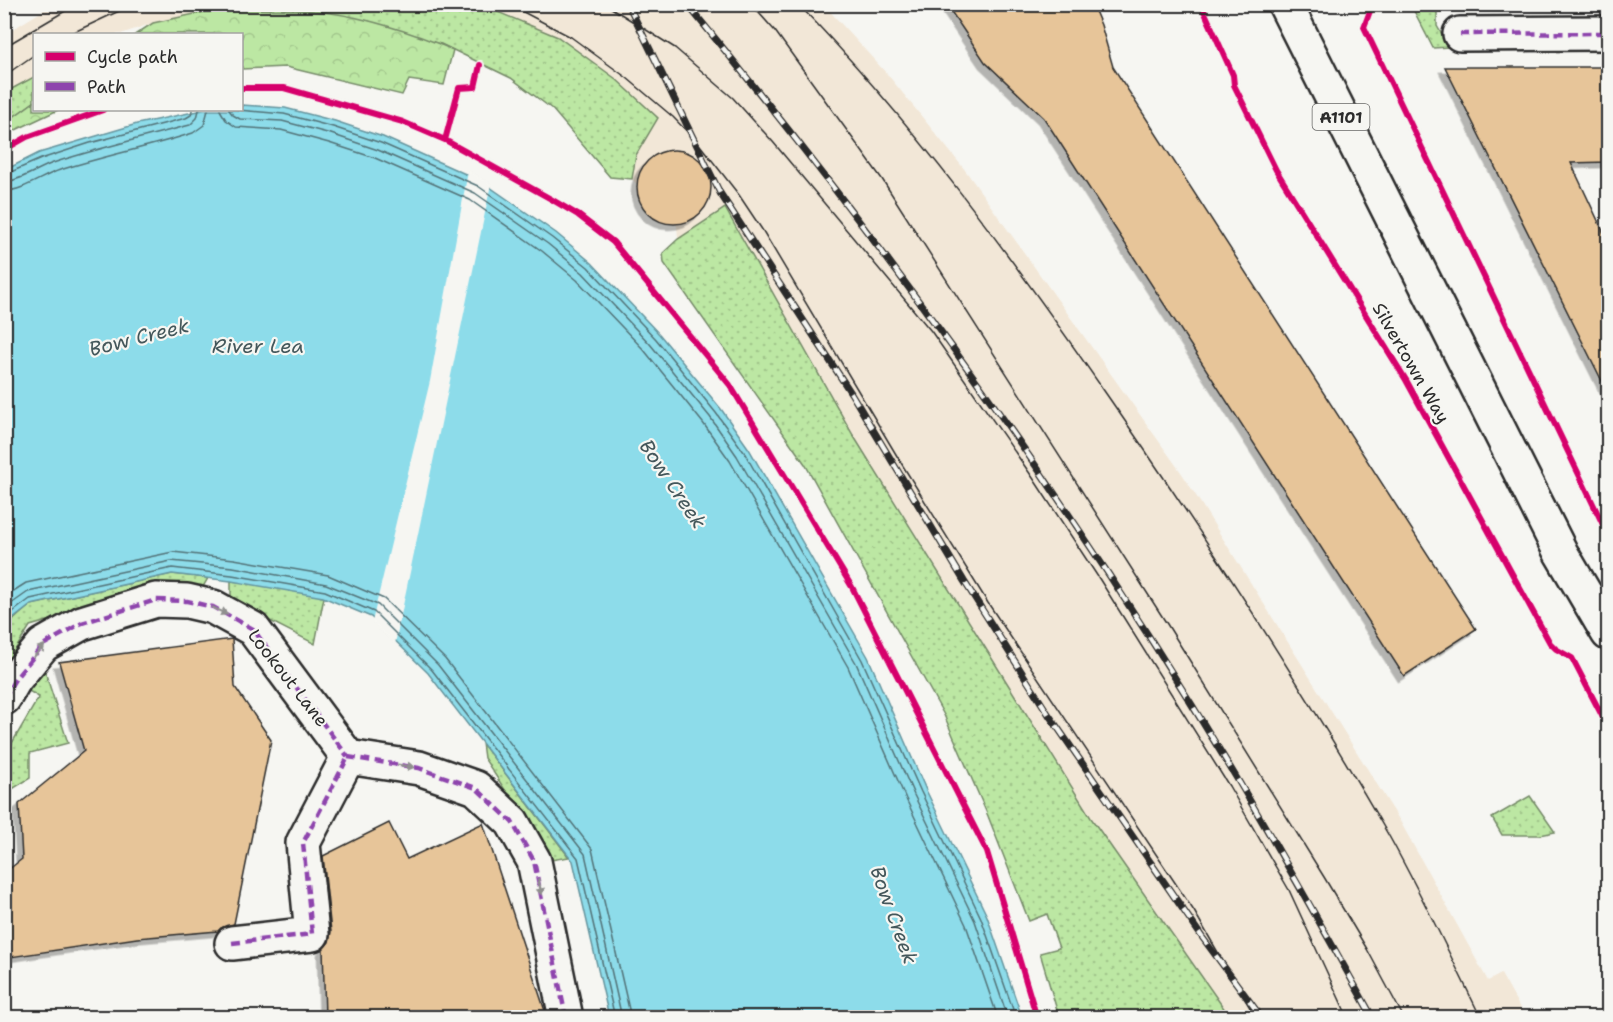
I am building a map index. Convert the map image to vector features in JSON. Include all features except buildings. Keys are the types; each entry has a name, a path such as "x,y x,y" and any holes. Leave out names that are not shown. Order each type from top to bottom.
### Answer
{"street":[{"name":"A1101","path":"1285,4 1561,553 1608,633"},
{"path":"1460,34 1608,33"},
{"name":"Lookout Lane","path":"4,698 15,679 43,645 82,623 156,600 187,601 213,607 253,629 348,757"},
{"path":"232,943 312,934 303,843 348,757 419,768 476,788 512,822 534,861 566,1017"}],"shaded area":[{"path":"52,5 824,5 888,75 965,170 1183,475 1400,821 1488,981 1501,974 1525,1017 1230,1017 678,239 677,226 632,179 610,177 552,109 511,78 441,44 254,9 204,12 153,23 124,33 33,33 33,78 5,93 5,34"}],"green space":[{"path":"218,4 481,5 558,37 616,79 658,118 636,155 632,179 610,177 552,109 511,78 441,44 254,9 204,12"},
{"path":"1411,5 1437,5 1437,26 1449,47 1433,48"},
{"path":"254,9 330,13 385,25 453,50 444,85 409,80 402,95 286,67 243,69 243,33 138,33 153,23 204,12"},
{"path":"33,78 33,103 5,123 4,93"},
{"path":"33,103 33,111 56,111 5,135 5,123"},
{"path":"725,208 853,435 1091,818 1230,1017 1059,1017 1040,953 1059,948 1047,914 1029,921 988,816 944,715 805,464 664,263 663,253 678,239"},
{"path":"172,574 208,578 200,592 155,591 30,626 5,666 6,631 14,619 31,605"},
{"path":"231,581 284,586 324,597 315,644 231,601"},
{"path":"41,659 68,743 30,753 30,778 6,793 5,755 39,697 22,687"},
{"path":"482,743 569,857 551,860 484,758"},
{"path":"1530,796 1555,832 1540,835 1502,835 1492,818"}],"water":[{"name":"River Lea","path":"243,105 285,108 335,121 383,137 481,181 556,233 592,263 660,335 721,409 749,449 868,657 926,790 987,916 1022,1017 609,1017 573,861 428,673 371,617 323,597 231,581 172,574 31,605 13,619 5,631 5,170 39,153 137,124 198,111 243,111"}],"pier":[{"path":"468,171 491,184 395,644 372,622 430,381"}],"tram line":[{"path":"4,47 77,4"},
{"path":"72,33 134,4"},
{"path":"508,4 571,37 627,78 673,117 700,145 739,195 988,603 1194,911 1256,1018"},
{"path":"605,4 675,48 733,98 773,142 931,331 1033,478 1100,580 1229,786 1289,890 1348,1018"},
{"path":"751,4 775,31 882,179 1167,624 1324,877 1367,949 1404,1018"},
{"path":"798,4 882,96 961,193 1071,344 1181,503 1288,668 1389,836 1425,903 1481,1018"},
{"path":"4,76 33,56"}],"railway":[{"path":"628,4 720,193 851,393 964,581 1049,715 1202,937 1262,1018"},
{"path":"687,4 836,191 908,287 978,383 1113,580 1239,782 1373,1018"}],"marked path":[{"path":"1460,34 1608,33"},
{"path":"4,698 15,679 43,645 82,623 156,600 187,601 213,607 253,629 348,757"},
{"path":"348,757 419,768 476,788 512,822 534,861 566,1018"},
{"path":"232,943 312,934 303,843 348,757"}],"cycle path":[{"name":"Silvertown Way","path":"1201,4 1233,75 1234,85 1276,170 1406,380 1550,643 1572,658 1608,727"},
{"path":"1367,4 1370,11 1364,27 1608,535"},
{"path":"445,140 459,88 475,87 480,65"},
{"path":"243,88 284,88 403,122 445,140 551,199 578,215 613,242 730,385 852,587 987,852 1037,1018"},
{"path":"4,150 27,137 100,111"}],"water label":[{"name":"Bow Creek","path":"139,337"},
{"name":"Bow Creek","path":"673,484"},
{"name":"Bow Creek","path":"894,915"}]}
